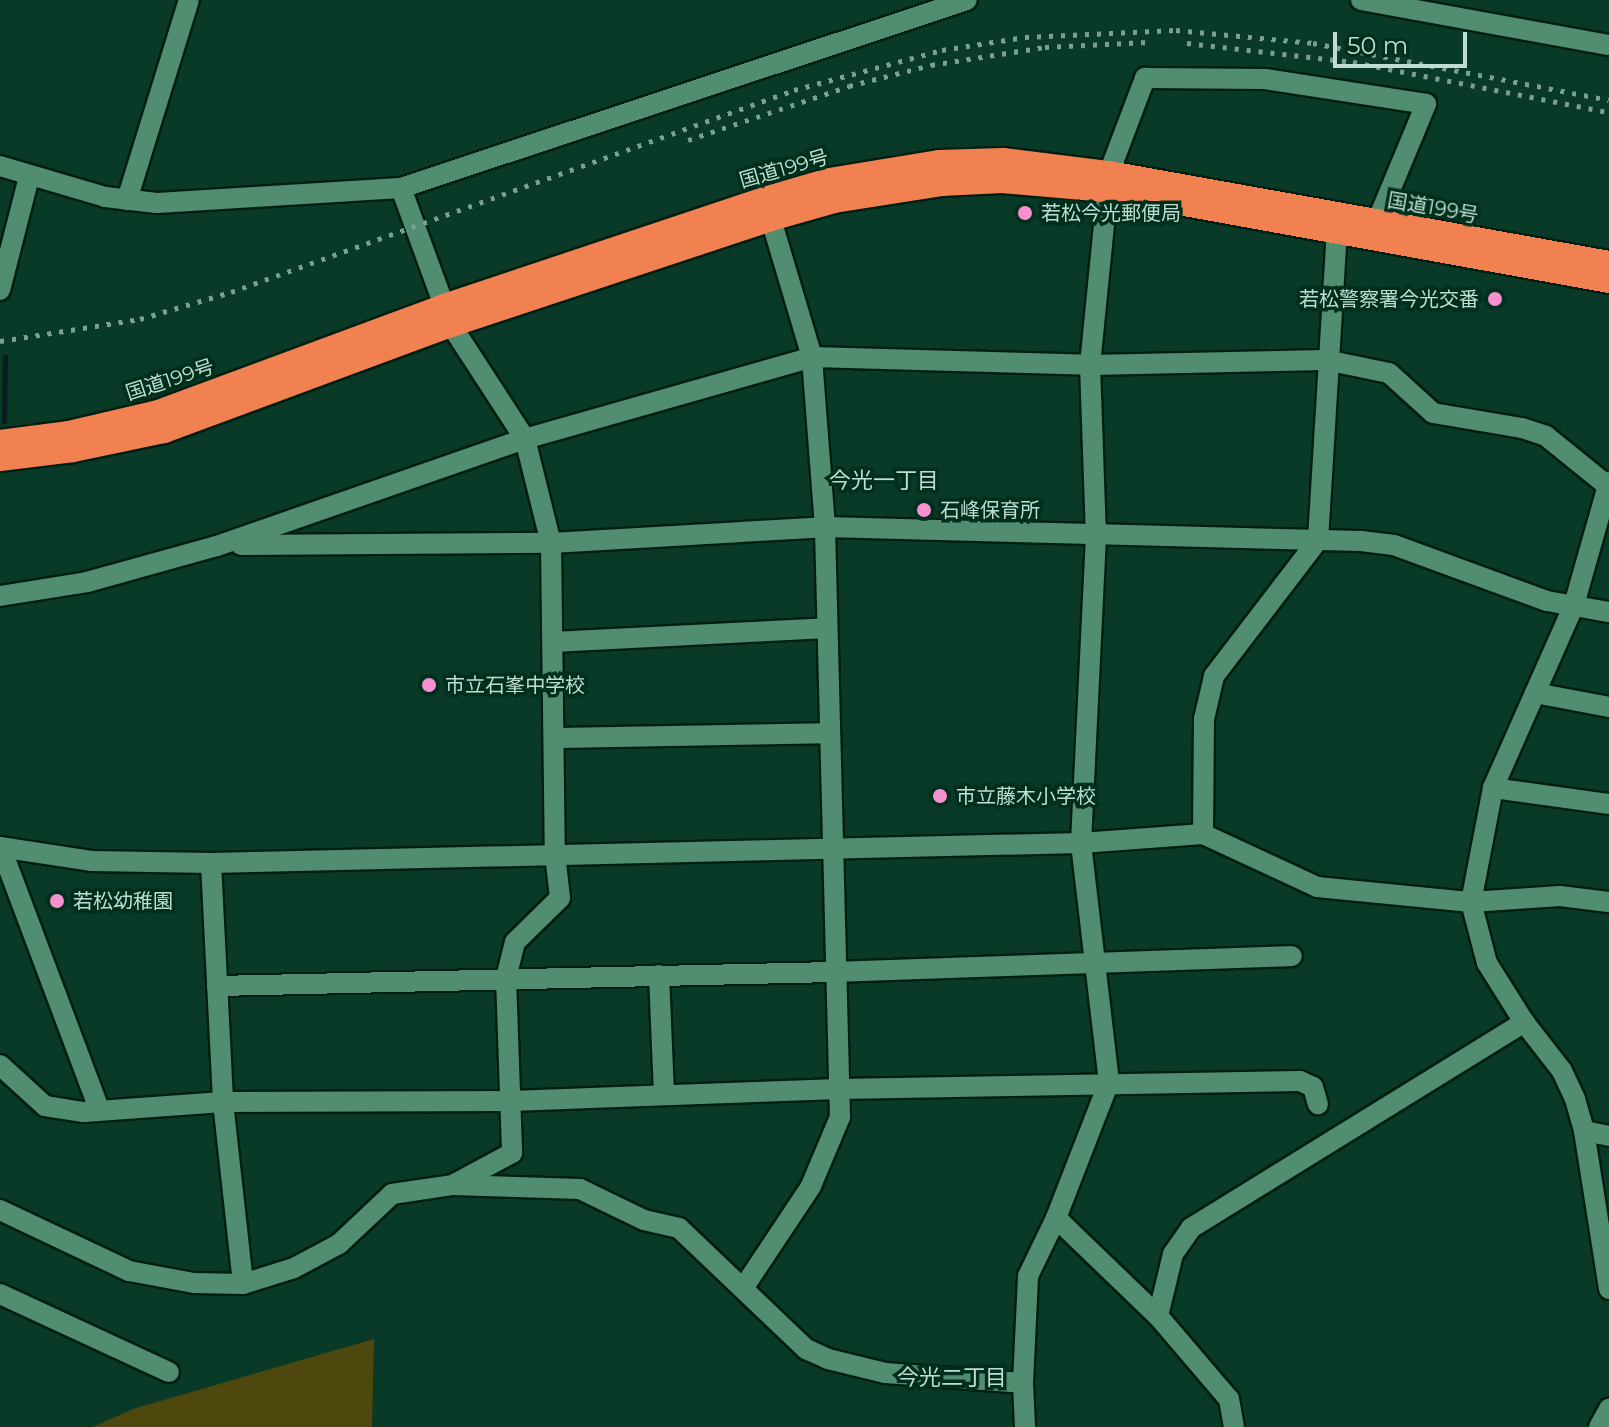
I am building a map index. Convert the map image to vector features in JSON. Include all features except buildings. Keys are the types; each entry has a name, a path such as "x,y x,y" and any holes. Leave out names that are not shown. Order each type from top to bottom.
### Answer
{"highway":[{"name":"国道199号","path":"0,442 69,433 158,412 768,209 829,180 939,162 1003,160 1609,281"},
{"name":"国道199号","path":"1337,226 1377,222 1609,263"},
{"name":"国道199号","path":"0,459 73,450 164,431 448,315"}],"street":[{"path":"127,200 189,0"},
{"path":"0,166 29,177 127,200 187,202 401,188 967,0"},
{"path":"1361,0 1609,45"},
{"path":"1025,1427 1023,1383 1028,1276 1056,1218 1109,1082 1081,843 1096,537 1090,365 1108,182 1145,78 1265,79 1426,104 1377,222"},
{"path":"0,290 29,177"},
{"path":"401,188 448,315 525,439 551,543 555,854 560,898 515,942 506,978 512,1153 453,1185"},
{"path":"744,1287 822,1166 840,1117 825,527 812,357 768,209"},
{"path":"1203,834 1204,719 1214,676 1318,540 1326,360 1337,226"},
{"path":"0,596 87,582 217,546 525,439 812,357 1090,365 1326,360 1389,373 1433,413 1522,428 1546,436 1609,485 1574,605 1493,788 1471,902 1487,963 1524,1022 1562,1071 1584,1131 1609,1289"},
{"path":"217,546 551,543 825,527 1096,537 1318,540 1394,545 1547,601 1609,612"},
{"path":"553,642 827,628"},
{"path":"1535,693 1609,707"},
{"path":"554,738 830,733"},
{"path":"1493,788 1609,804"},
{"path":"99,1109 1,847 91,861 211,863 1081,843 1203,834 1317,887 1471,902 1560,896 1609,902"},
{"path":"211,863 223,1102 243,1284"},
{"path":"217,986 836,972 1292,956"},
{"path":"659,975 664,1095"},
{"path":"1158,1316 1173,1254 1191,1228 1524,1022"},
{"path":"0,1065 45,1106 84,1112 223,1102 511,1101 1109,1082 1300,1081 1313,1087 1318,1104"},
{"path":"1584,1131 1609,1136"},
{"path":"0,1210 129,1271 194,1283 243,1284 294,1268 339,1244 392,1194 453,1185 580,1189 644,1220 679,1228 806,1349 828,1359 885,1373 1023,1383"},
{"path":"1056,1218 1158,1316 1229,1399 1234,1427"},
{"path":"0,1294 169,1372"},
{"path":"1599,1427 1609,1409"}],"shaded area":[{"path":"374,1339 372,1427 93,1427 133,1409"}],"waterway":[{"path":"4,421 5,356"}],"railway":[{"path":"0,341 140,319 231,292 794,90 942,50 1025,37 1176,30 1313,43 1609,100"},
{"path":"688,140 849,86 931,65 1045,47 1147,42"},
{"path":"1187,43 1353,62 1609,112"}],"place":[{"name":"若松今光郵便局","path":"1025,213"},
{"name":"若松警察署今光交番","path":"1495,299"},
{"name":"石峰保育所","path":"924,510"},
{"name":"市立石峯中学校","path":"429,685"},
{"name":"市立藤木小学校","path":"940,796"},
{"name":"若松幼稚園","path":"57,901"}],"district":[{"name":"今光一丁目","path":"884,481"},
{"name":"今光二丁目","path":"952,1378"}]}
